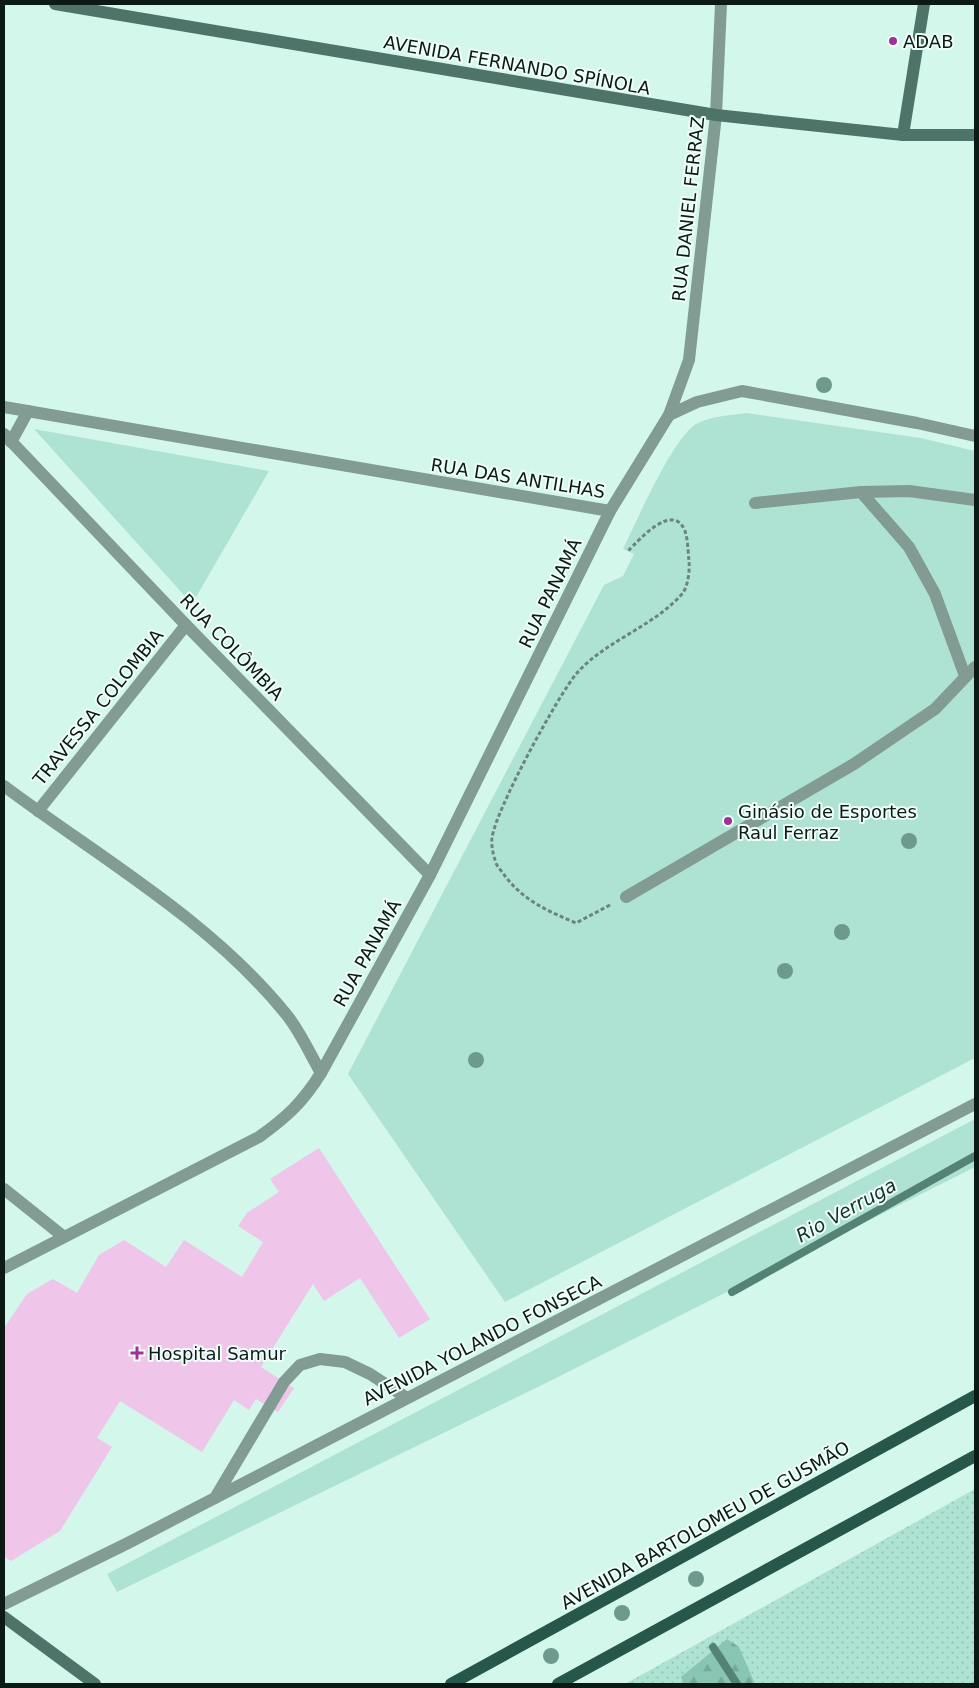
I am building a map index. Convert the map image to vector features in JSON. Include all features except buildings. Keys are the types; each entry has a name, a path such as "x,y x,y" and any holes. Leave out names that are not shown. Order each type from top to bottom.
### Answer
{"main road":[{"name":"AVENIDA BARTOLOMEU DE GUSMÃO","path":"451,1684 975,1396"},
{"path":"558,1684 975,1456"}],"street":[{"name":"AVENIDA FERNANDO SPÍNOLA","path":"55,4 716,115 903,135 975,135"},
{"name":"RUA DANIEL FERRAZ","path":"669,415 689,360 716,115 721,4"},
{"path":"903,135 924,4"},
{"path":"669,415 697,402 742,391 917,422 975,436"},
{"name":"RUA DAS ANTILHAS","path":"4,407 610,511 669,415"},
{"path":"7,438 28,412"},
{"name":"RUA COLÔMBIA","path":"7,438 430,875"},
{"path":"755,502 861,492 909,491 975,500"},
{"path":"861,492 913,554 935,594 965,676"},
{"name":"RUA PANAMÁ","path":"4,1268 259,1138 289,1116 307,1095 430,875 610,511"},
{"name":"TRAVESSA COLOMBIA","path":"38,811 186,625"},
{"path":"626,897 854,764 935,709 975,667"},
{"path":"4,786 162,900 231,953 287,1015 321,1073"},
{"name":"AVENIDA YOLANDO FONSECA","path":"4,1604 215,1498 975,1104"},
{"path":"4,1189 64,1237"},
{"path":"215,1498 284,1382 300,1365 320,1359 345,1362 370,1374 407,1398"},
{"path":"4,1617 90,1682"}],"path":[{"path":"626,897 576,923 552,913 530,902 512,886 495,862 492,838 500,814 523,767 557,704 577,673 599,655 648,623 684,592 690,568 684,530 677,522 668,520 659,524 646,533 628,551"}],"green space":[{"name":"Ginásio de Esportes Raul Ferraz","path":"747,413 921,438 975,451 975,1058 505,1302 348,1074 604,585 623,576 634,554 623,549 667,461 688,431 698,423 716,417"},
{"path":"34,429 269,471 192,604"},
{"path":"975,1119 975,1167 550,1381 117,1592 107,1574"},
{"path":"975,1489 975,1684 625,1684"},
{"path":"727,1639 739,1647 755,1684 684,1684 681,1677"}],"waterway":[{"name":"Rio Verruga","path":"732,1292 975,1156"},
{"name":"Rio Verruga","path":"713,1647 737,1684"}],"place":[{"name":"ADAB","path":"893,41"},
{"name":"Ginásio de Esportes Raul Ferraz","path":"728,821"},
{"name":"Hospital Samur","path":"137,1353"}]}
